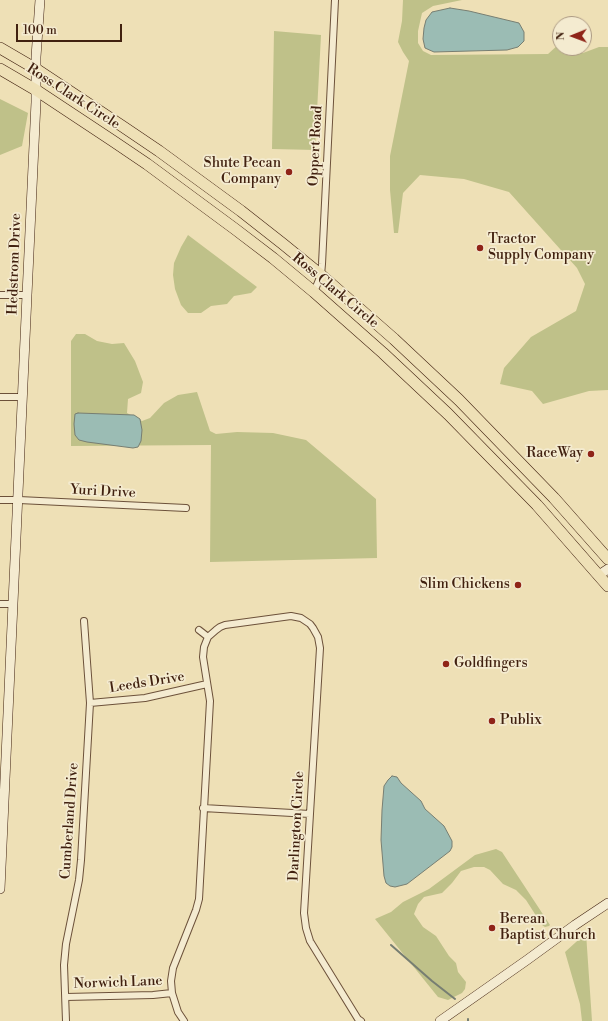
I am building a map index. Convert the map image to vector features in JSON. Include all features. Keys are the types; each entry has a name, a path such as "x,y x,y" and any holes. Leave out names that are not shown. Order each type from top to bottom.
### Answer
{"highway":[{"name":"Ross Clark Circle","path":"0,48 36,69 122,126 209,187 321,275 394,339 459,400 554,498 608,559"},
{"name":"Ross Clark Circle","path":"0,69 36,90 113,141 273,258 314,292 383,353 448,414 604,572 608,586"},
{"path":"448,414 459,400"}],"street":[{"name":"Hedstrom Drive","path":"0,889 5,707 13,604 40,0"},
{"name":"Oppert Road","path":"314,292 321,275 322,264 335,0"},
{"path":"0,294 27,295"},
{"path":"0,397 23,397"},
{"name":"Yuri Drive","path":"0,500 186,508"},
{"path":"0,604 13,604"},
{"path":"184,1021 178,1012 172,993 171,981 173,968 196,910 198,898 210,701 203,652 206,642 208,637 225,625 286,616 301,618 310,624 315,618"},
{"name":"Cumberland Drive","path":"66,1021 64,965 66,944 79,880 90,703 84,621"},
{"name":"Darlington Circle","path":"310,624 316,632 320,642 320,648 304,913 310,941 359,1020"},
{"path":"199,630 208,637"},
{"name":"Leeds Drive","path":"90,703 145,698 207,684"},
{"path":"203,808 310,814"},
{"path":"440,1021 608,903"},
{"name":"Norwich Lane","path":"66,997 153,995 172,993"}],"green space":[{"path":"403,0 462,0 433,6 422,13 418,31 418,43 423,51 431,55 548,54 552,50 552,56 592,56 592,50 599,47 608,47 608,390 589,391 543,404 532,391 500,384 504,368 531,337 576,311 585,284 577,268 509,192 464,179 420,175 403,193 398,233 394,233 390,190 390,156 409,61 398,42 402,21"},
{"path":"274,31 321,35 315,150 272,149"},
{"path":"0,99 28,113 22,146 0,155"},
{"path":"188,235 257,287 251,293 234,296 227,304 211,306 201,313 188,313 181,305 175,289 173,275 174,263"},
{"path":"76,334 85,334 97,341 112,344 124,343 135,361 143,382 141,393 128,399 127,413 142,421 150,418 164,403 178,395 197,392 210,431 216,434 237,432 273,433 306,440 376,499 377,558 210,562 211,445 71,446 71,341"},
{"path":"496,849 502,852 550,925 545,927 542,925 526,900 516,890 503,884 490,870 484,867 474,867 461,871 442,893 424,897 418,904 414,914 423,927 436,936 449,956 456,963 458,972 466,982 465,989 462,993 448,1000 438,997 375,919 391,912 403,902 429,889 475,855"},
{"path":"586,933 592,1021 582,1021 580,1004 565,952"}],"water":[{"path":"450,8 519,23 524,32 524,41 518,47 507,50 434,52 425,48 423,39 426,20 432,12"},
{"path":"75,414 134,415 140,419 142,430 141,441 138,447 133,448 79,440 75,435 74,424"},
{"path":"392,776 397,777 401,783 421,801 425,809 444,826 452,841 450,851 407,884 395,887 386,883 381,840 384,786"}],"waterway":[{"path":"391,945 455,999"}],"place":[{"name":"Shute Pecan Company","path":"289,172"},
{"name":"Tractor Supply Company","path":"480,248"},
{"name":"RaceWay","path":"591,454"},
{"name":"Slim Chickens","path":"518,585"},
{"name":"Goldfingers","path":"446,664"},
{"name":"Publix","path":"492,721"},
{"name":"Berean Baptist Church","path":"492,928"}]}
